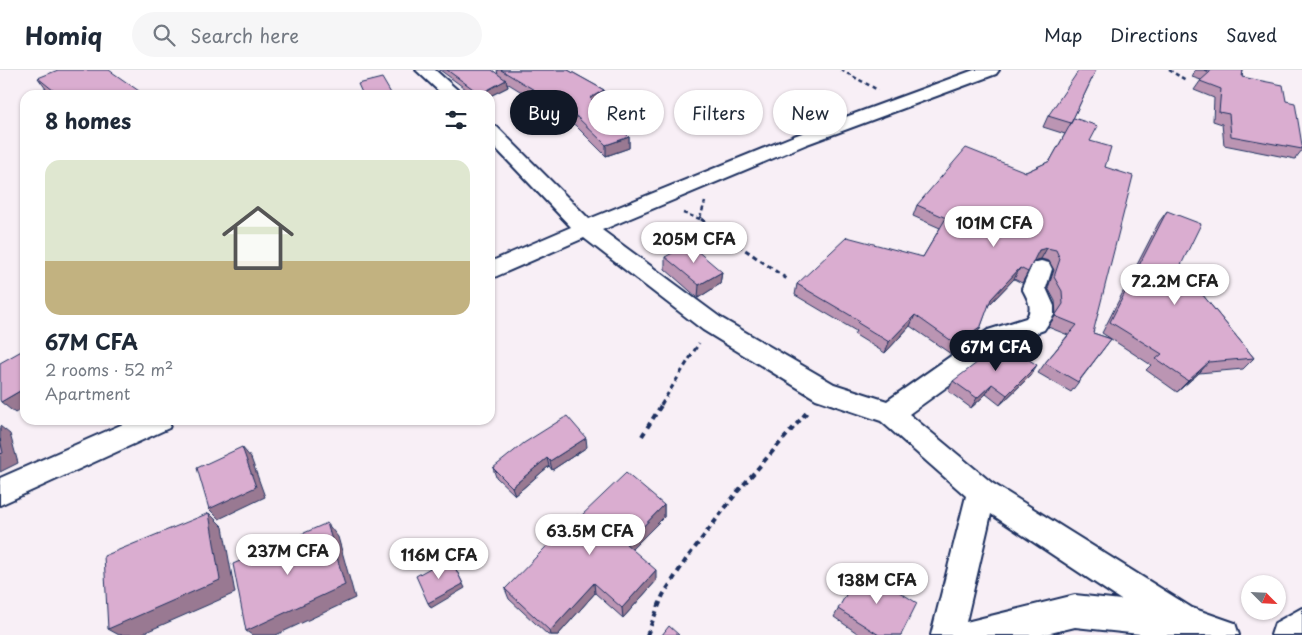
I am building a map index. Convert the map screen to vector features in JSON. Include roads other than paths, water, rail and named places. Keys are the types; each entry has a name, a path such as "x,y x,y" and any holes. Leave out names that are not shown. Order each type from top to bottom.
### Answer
{"street":[{"path":"425,70 448,90"},
{"path":"495,269 643,202 899,102 990,70"},
{"path":"495,136 585,228 712,324 825,392 890,413 982,492 1184,622"},
{"path":"890,413 997,337 1035,324 1042,315 1042,306 1034,288 1042,268"},
{"path":"0,492 148,425"},
{"path":"947,635 982,492"},
{"path":"974,635 1074,611 1184,622 1223,635"},
{"path":"1286,635 1302,624"}]}
